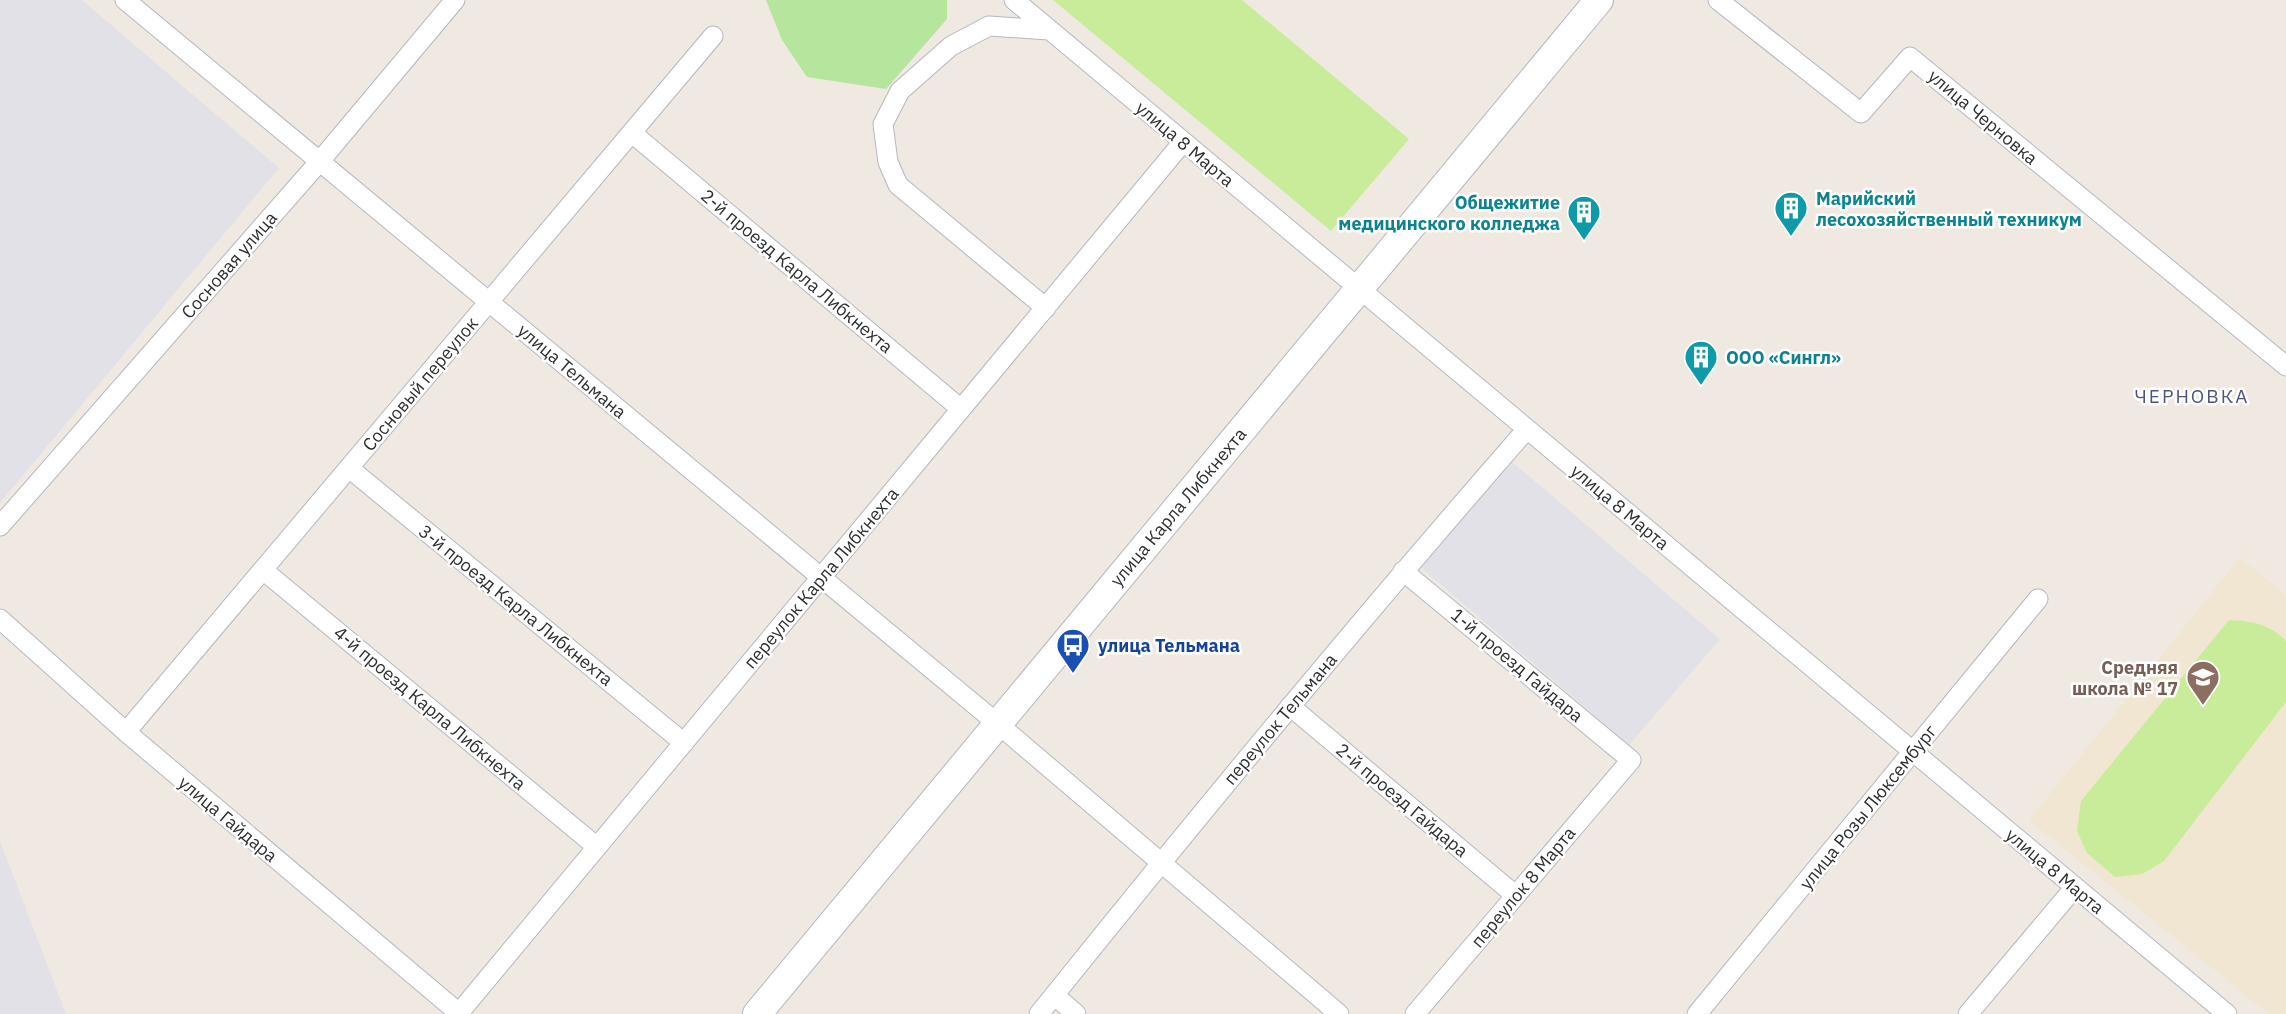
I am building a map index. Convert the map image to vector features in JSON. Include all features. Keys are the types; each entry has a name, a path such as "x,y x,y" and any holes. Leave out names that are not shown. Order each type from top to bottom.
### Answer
{"main road":[{"name":"улица Карла Либкнехта","path":"757,1014 1599,0"}],"street":[{"name":"улица Тельмана","path":"125,0 998,724 1339,1014"},
{"name":"Сосновая улица","path":"0,526 320,161 454,0"},
{"name":"улица 8 Марта","path":"1014,0 2227,1014"},
{"name":"улица Черновка","path":"1718,0 1861,113 1910,57 2286,366"},
{"path":"1046,308 898,185 888,162 883,124 900,91 951,46 989,26 1049,30"},
{"name":"Сосновый переулок","path":"126,732 713,36"},
{"name":"2-й проезд Карла Либкнехта","path":"632,133 961,409"},
{"name":"переулок Карла Либкнехта","path":"459,1014 1183,142"},
{"name":"переулок Тельмана","path":"1039,1014 1290,706 1527,429"},
{"name":"3-й проезд Карла Либкнехта","path":"349,468 684,743"},
{"name":"4-й проезд Карла Либкнехта","path":"263,570 597,846"},
{"name":"1-й проезд Гайдара","path":"1403,571 1631,760"},
{"name":"улица Розы Люксембург","path":"1697,1014 2038,599"},
{"name":"улица Гайдара","path":"0,619 126,732 459,1014"},
{"name":"2-й проезд Гайдара","path":"1290,706 1515,895"},
{"name":"переулок 8 Марта","path":"1415,1014 1631,760"},
{"path":"1968,1014 2075,887"},
{"path":"1054,995 1076,1014"}],"shaded area":[{"path":"0,0 82,0 279,168 0,503"},
{"path":"1510,460 1720,639 1629,745 1419,566"},
{"name":"Средняя школа № 17","path":"2240,558 2286,595 2286,1014 2269,1014 2029,820"},
{"path":"0,841 66,1014 0,1014"}],"green space":[{"path":"766,0 947,0 947,19 886,89 807,77 782,40"},
{"path":"1053,0 1242,0 1409,139 1331,231"},
{"path":"2229,620 2260,624 2286,641 2286,702 2164,861 2142,874 2115,877 2087,853 2077,831 2081,801"}],"place":[{"name":"Марийский лесохозяйственный техникум","path":"1791,238"},
{"name":"Общежитие медицинского колледжа","path":"1584,242"},
{"name":"ООО «Сингл»","path":"1701,387"},
{"name":"улица Тельмана","path":"1073,675"},
{"name":"Средняя школа № 17","path":"2203,707"}],"district":[{"name":"ЧЕРНОВКА","path":"2192,396"}]}
